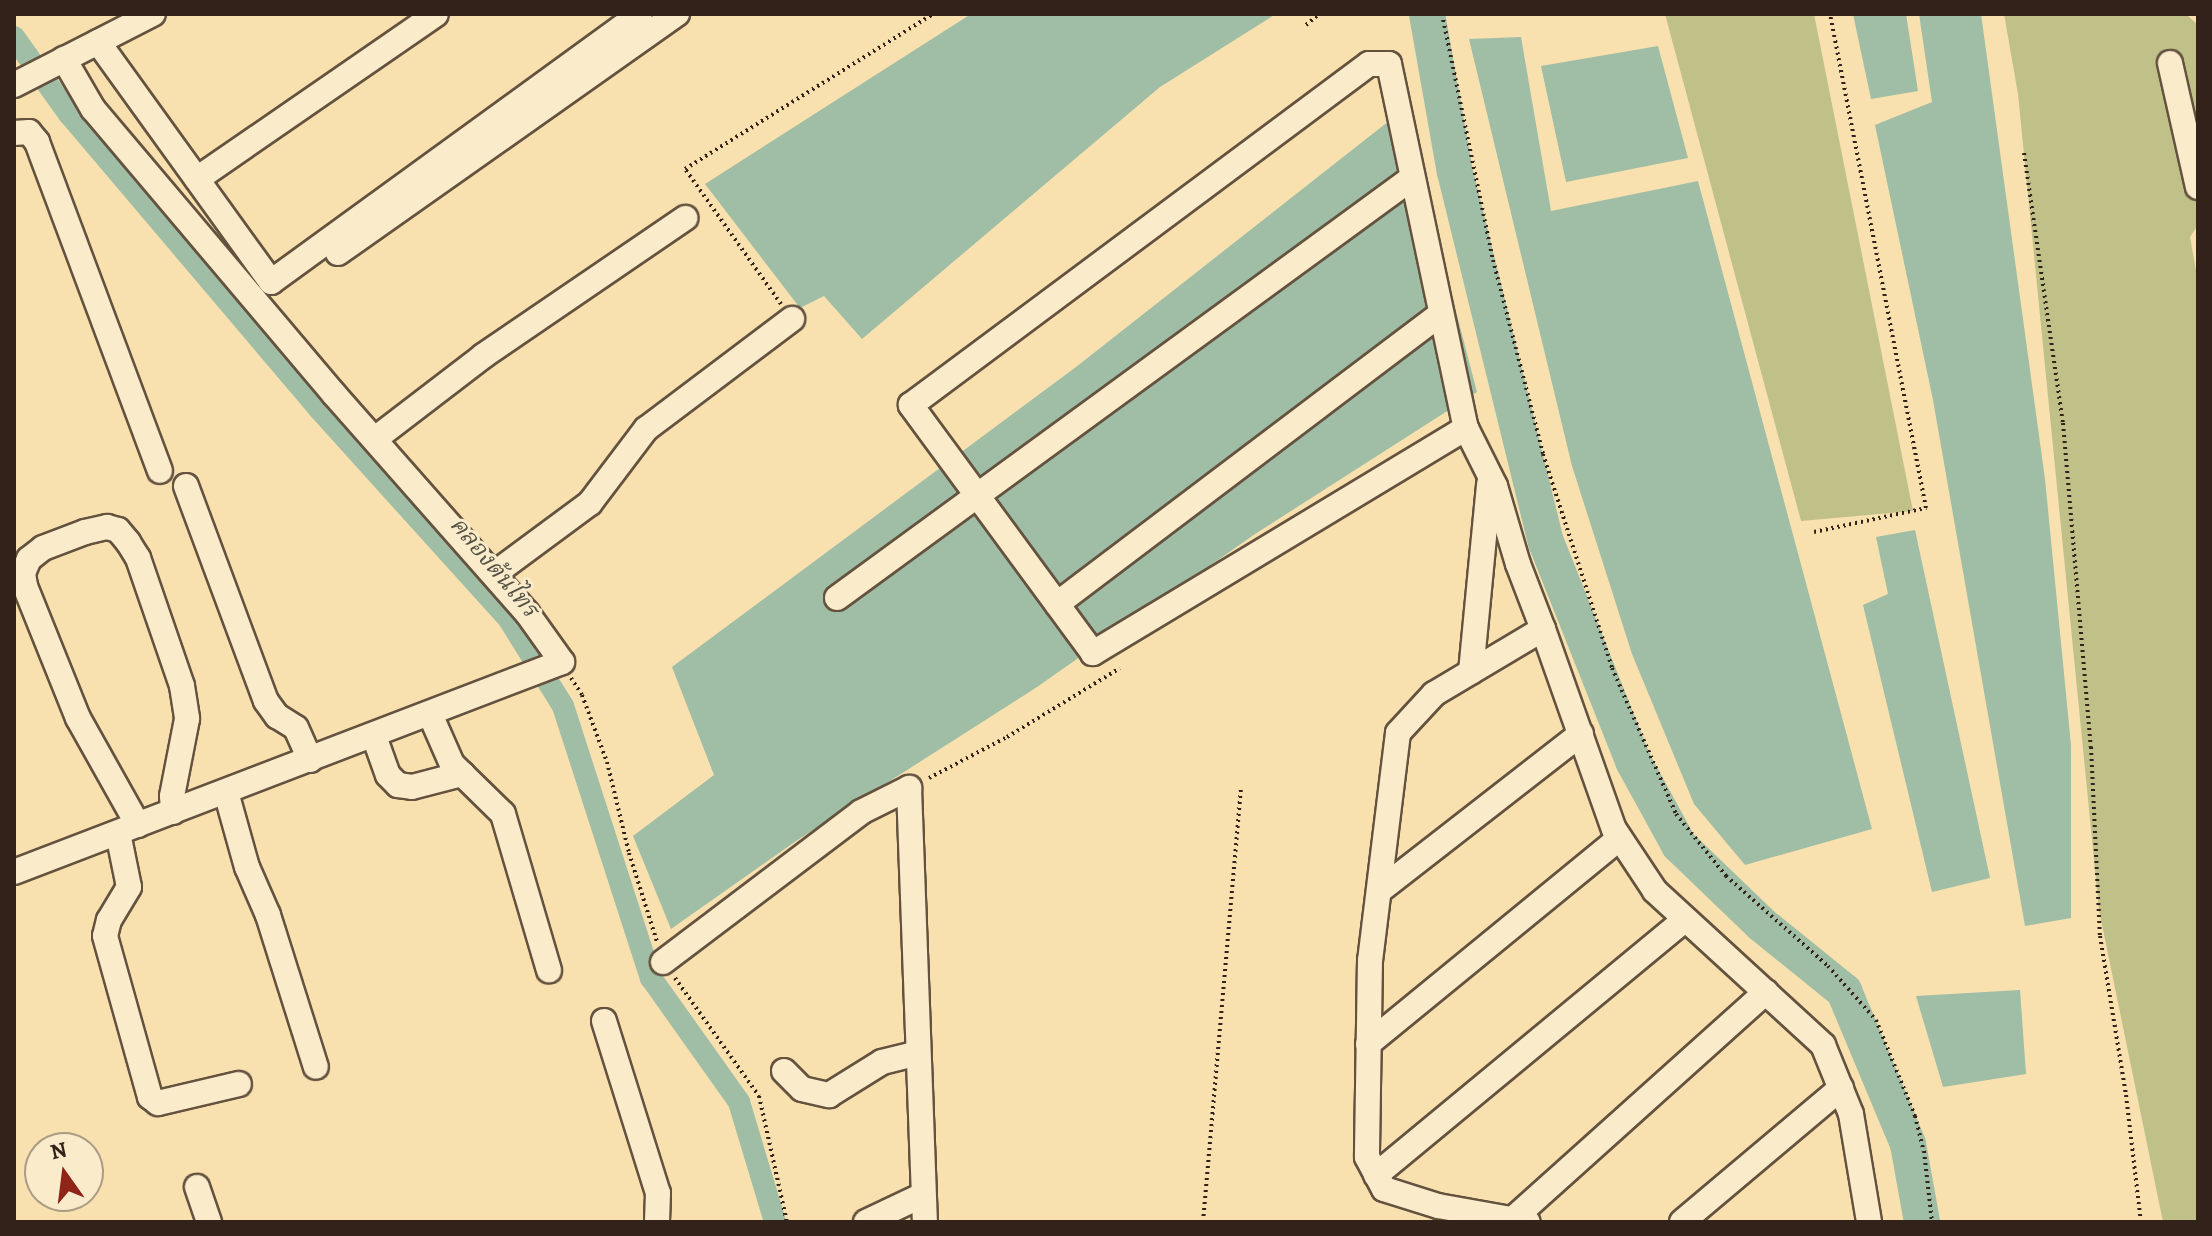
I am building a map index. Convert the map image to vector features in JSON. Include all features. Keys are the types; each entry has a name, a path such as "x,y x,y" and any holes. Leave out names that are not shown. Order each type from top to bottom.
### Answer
{"street":[{"path":"18,84 153,14"},
{"path":"197,179 436,14"},
{"path":"98,42 271,282 640,14"},
{"path":"261,308 677,14"},
{"path":"14,872 561,663 494,574 261,308 93,109 59,62"},
{"path":"2170,63 2198,187"},
{"path":"1466,428 1093,653 911,405 1369,64 1389,64 1466,428 1490,476 1620,838 1655,891 1823,1045 1851,1114 1863,1219"},
{"path":"14,133 29,132 37,142 160,471"},
{"path":"837,598 1412,178"},
{"path":"375,439 483,356 685,218"},
{"path":"1057,604 1440,314"},
{"path":"494,574 590,503 646,429 792,319"},
{"path":"1471,672 1490,476"},
{"path":"186,486 266,701 277,716 296,728 310,760"},
{"path":"173,812 172,796 187,719 182,686 138,558 118,530 107,527 43,548 29,559 23,573 25,586 78,718 128,829 129,887 109,920 105,936 150,1097 158,1103 239,1084"},
{"path":"1543,629 1434,694 1398,733 1370,960 1367,1157 1384,1189 1438,1206 1521,1221 1766,992"},
{"path":"430,714 442,746 462,774 503,814 549,970"},
{"path":"1379,891 1581,734"},
{"path":"374,736 388,775 398,785 412,787 462,774"},
{"path":"663,962 861,812 909,788 925,1222"},
{"path":"226,792 247,867 268,915 316,1067"},
{"path":"1368,1044 1620,838"},
{"path":"1376,1175 1685,919"},
{"path":"604,1021 658,1193 657,1222"},
{"path":"784,1071 802,1089 829,1095 882,1062 918,1053"},
{"path":"1682,1222 1841,1088"},
{"path":"197,1187 209,1222"},
{"path":"866,1222 923,1195"}],"path":[{"path":"792,319 685,169 933,14"},
{"path":"1306,25 1319,14"},
{"path":"1442,14 1493,260 1543,454 1612,668 1676,814 1726,876 1828,966 1876,1020 1915,1116 1924,1151 1932,1222"},
{"path":"1814,532 1926,508 1830,14"},
{"path":"2024,153 2063,423 2091,747 2100,936 2126,1095 2141,1222"},
{"path":"561,663 582,695 607,762 629,853 663,962 759,1096 787,1222"},
{"path":"909,788 1007,737 1120,668"},
{"path":"1203,1222 1241,790"}],"green space":[{"path":"1665,14 1814,14 1913,511 1801,521"},
{"path":"2004,14 2186,14 2198,25 2198,225 2190,237 2198,281 2198,1222 2163,1222 2099,910 2018,94"}],"shaded area":[{"path":"971,14 1276,14 1160,87 862,339 824,296 800,308 705,184"},
{"path":"1853,14 1906,14 1918,91 1871,99"},
{"path":"1919,14 1981,14 2045,479 2071,745 2071,918 2025,926 1933,400 1875,125 1932,102"},
{"path":"1521,37 1551,211 1698,181 1872,829 1745,865 1694,804 1632,654 1572,466 1469,39"},
{"path":"1658,46 1688,158 1566,182 1541,66"},
{"path":"1389,121 1408,127 1477,392 1255,534 1037,687 796,841 671,929 633,836 714,775 672,667 1076,367"},
{"path":"1915,530 1990,878 1932,892 1863,605 1888,594 1876,537"},
{"path":"2020,990 2026,1074 1943,1087 1916,996"}],"waterway":[{"path":"1427,14 1455,172 1546,542 1633,761 1679,845 1761,924 1844,991 1908,1144 1922,1222"},
{"name":"คลองต้นไทร","path":"14,37 69,114 319,409 508,618 563,706 651,978 739,1102 775,1222"}]}
